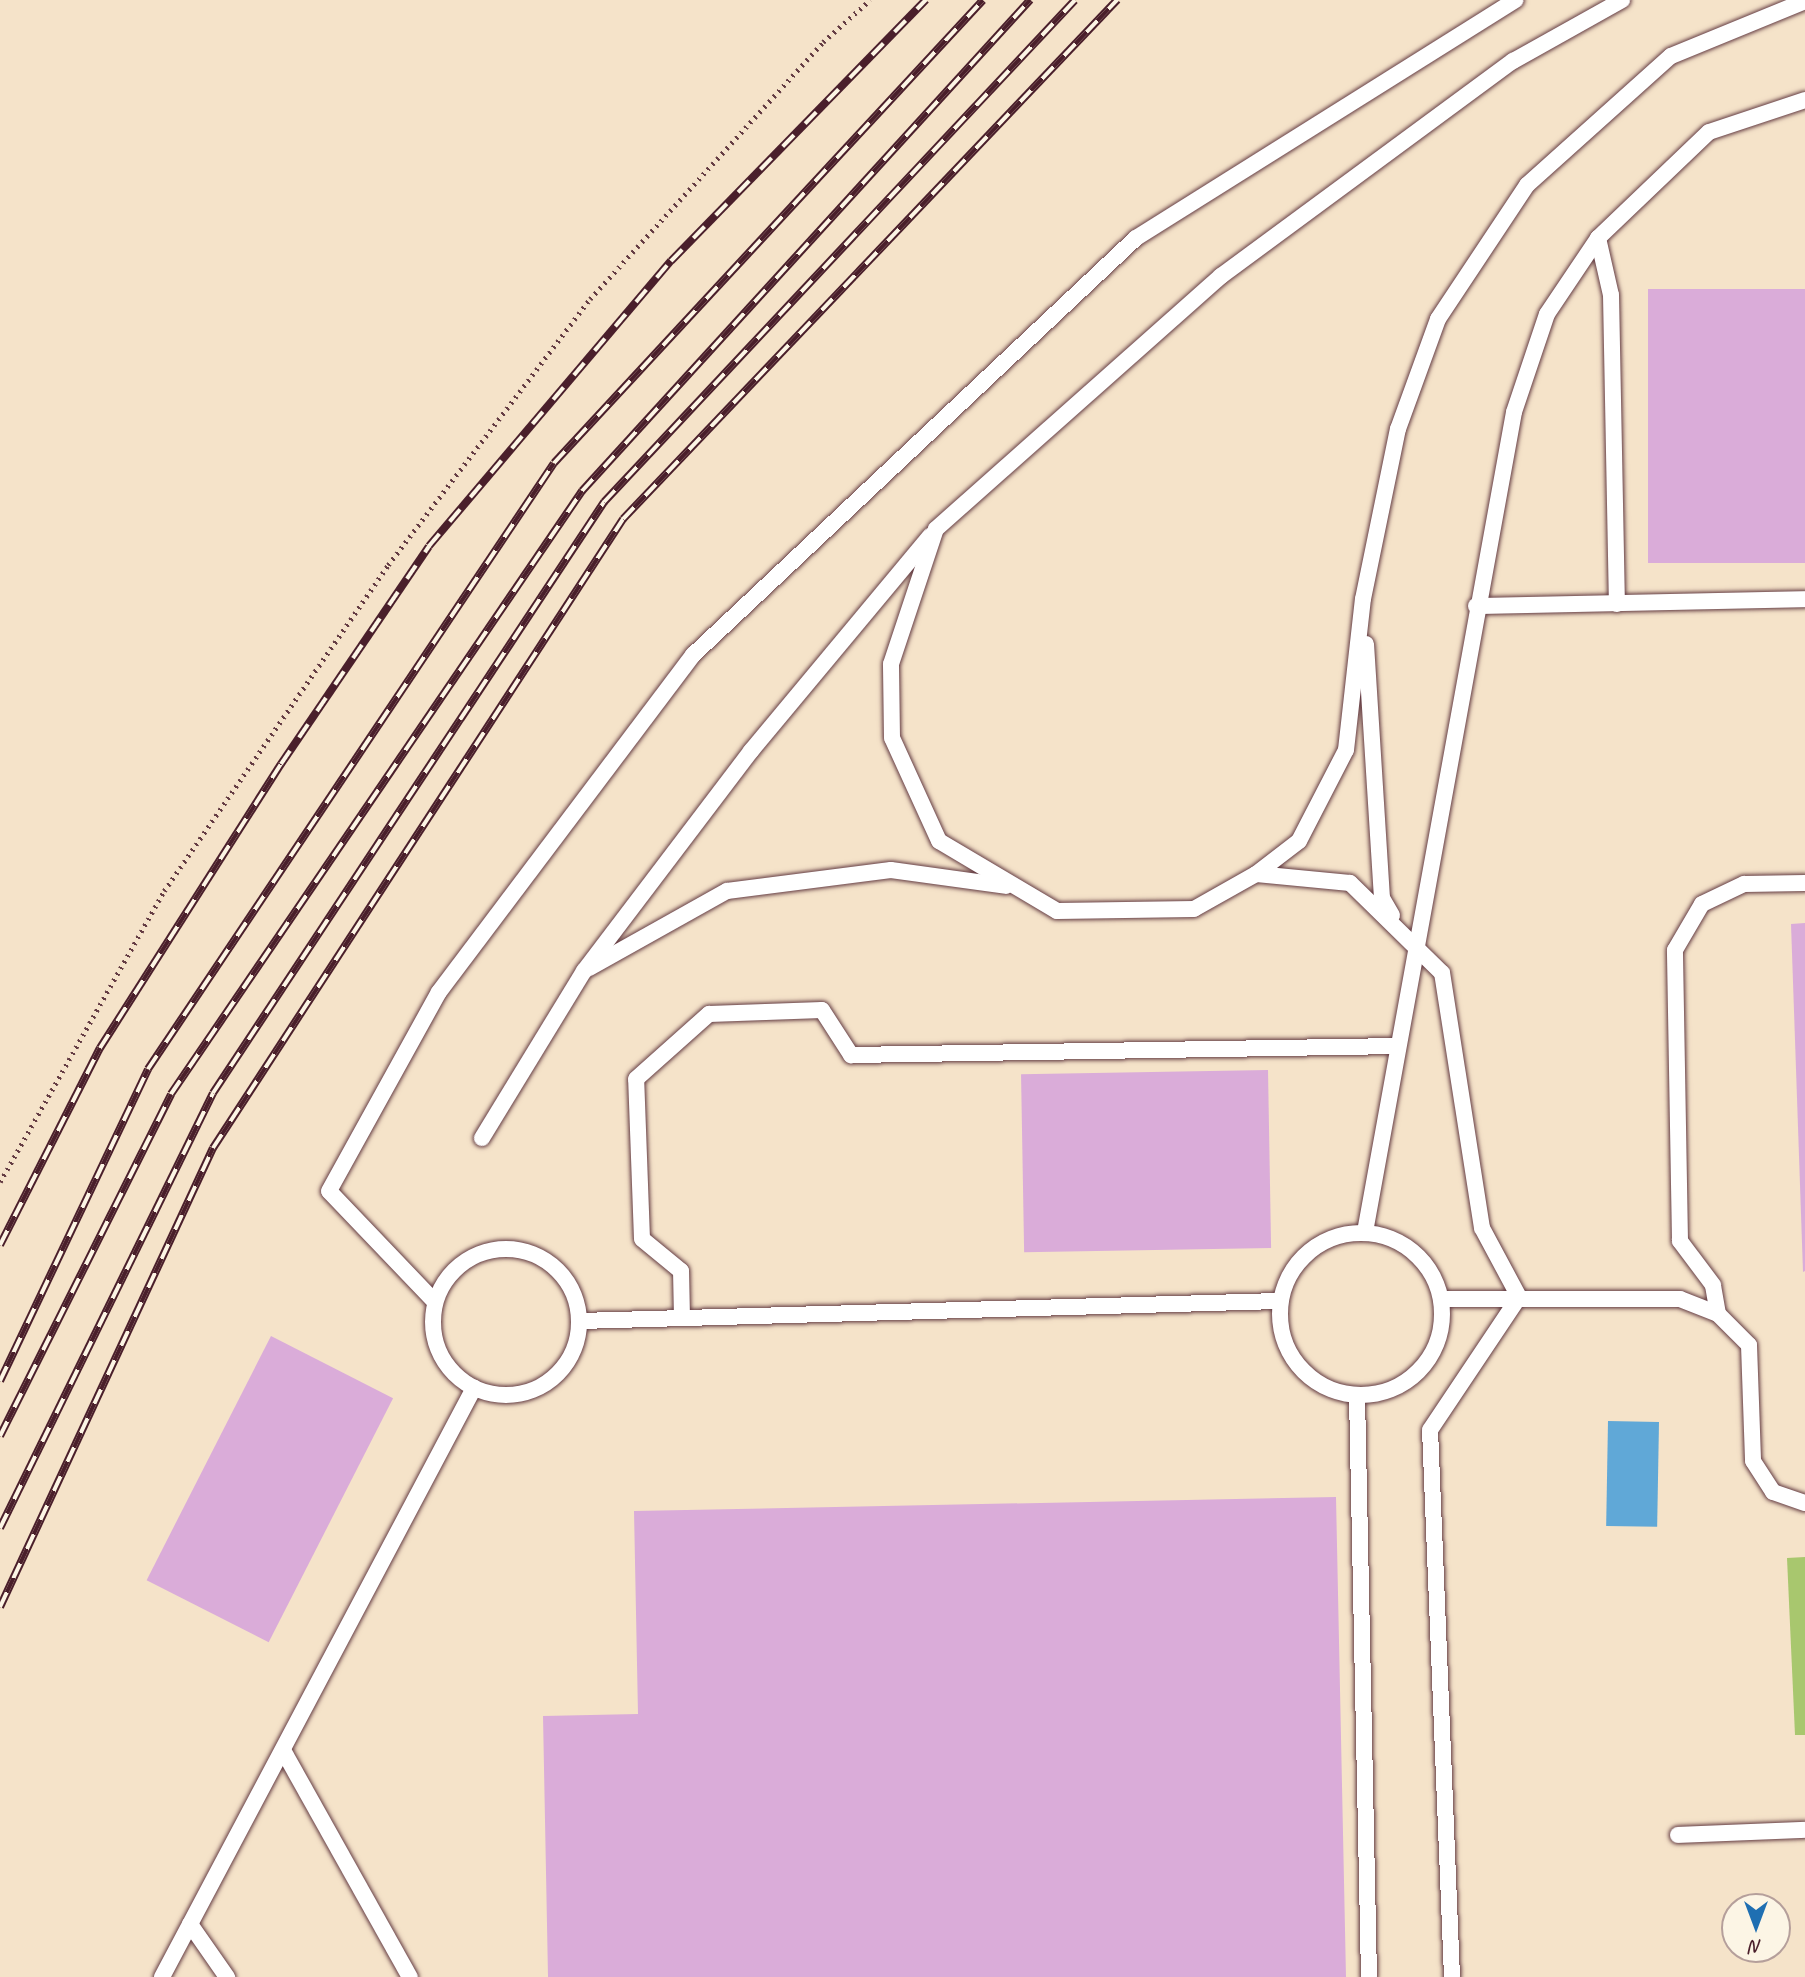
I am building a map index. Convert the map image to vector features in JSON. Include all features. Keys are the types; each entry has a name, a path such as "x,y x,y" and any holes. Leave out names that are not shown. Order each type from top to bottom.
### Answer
{"lane":[{"path":"435,1302 329,1191 439,992 693,655 1136,238 1516,0"},
{"path":"482,1138 584,971 751,751 936,529 1221,276 1513,61 1622,0"},
{"path":"936,529 891,664 892,738 939,841 1057,911 1194,909 1256,874 1299,841 1346,750 1363,599 1398,429 1438,319 1527,185 1671,56 1805,1"},
{"path":"1366,1232 1398,1046 1409,937 1514,412 1546,314 1598,238 1709,132 1805,100"},
{"path":"1598,238 1611,295 1617,604"},
{"path":"1363,599 1382,898 1409,937"},
{"path":"1476,606 1805,599"},
{"path":"584,971 727,891 891,870 1016,887"},
{"path":"1256,874 1350,883 1409,937 1442,973 1482,1228 1519,1297"},
{"path":"1718,1314 1713,1285 1680,1241 1675,950 1703,904 1744,884 1805,883"},
{"path":"682,1318 681,1272 642,1239 636,1079 709,1014 822,1010 851,1055 1398,1046"},
{"path":"1366,1232 1388,1237 1412,1251 1431,1272 1441,1299 1440,1332 1430,1358 1410,1379 1384,1392 1357,1395 1327,1389 1304,1373 1287,1350 1279,1322 1280,1301 1292,1269 1312,1248 1337,1236 1366,1232"},
{"path":"492,1250 518,1250 542,1258 562,1274 575,1296 580,1321 577,1345 565,1367 545,1384 522,1394 496,1395 474,1388 453,1373 439,1352 433,1327 435,1302 445,1278 468,1259 492,1250"},
{"path":"1452,1977 1430,1430 1519,1297"},
{"path":"1441,1299 1680,1299 1718,1314 1749,1346 1753,1461 1773,1492 1805,1503"},
{"path":"580,1321 1280,1301"},
{"path":"162,1977 284,1752 474,1388"},
{"path":"1357,1395 1369,1977"},
{"path":"284,1752 410,1977"},
{"path":"1678,1835 1805,1830"},
{"path":"190,1924 227,1977"}],"path":[{"path":"0,1182 164,891 388,565 590,299 823,42 870,0"}],"green space":[{"path":"1805,1557 1805,1735 1795,1735 1787,1558"}],"water":[{"path":"1608,1421 1659,1422 1657,1527 1606,1526"}],"building":[{"path":"1648,289 1805,289 1805,563 1648,563"},
{"path":"1805,923 1805,1271 1803,1272 1791,924"},
{"path":"1268,1070 1271,1248 1024,1252 1021,1074"},
{"path":"271,1336 393,1398 269,1642 147,1580"},
{"path":"1336,1497 1346,1977 548,1977 543,1716 638,1714 634,1511"}],"railway":[{"path":"0,1245 100,1048 281,764 429,546 671,261 926,0"},
{"path":"0,1381 148,1069 554,463 983,0"},
{"path":"0,1436 171,1094 582,491 1030,0"},
{"path":"0,1528 213,1093 604,502 1075,0"},
{"path":"0,1607 213,1148 623,519 1117,0"}]}
